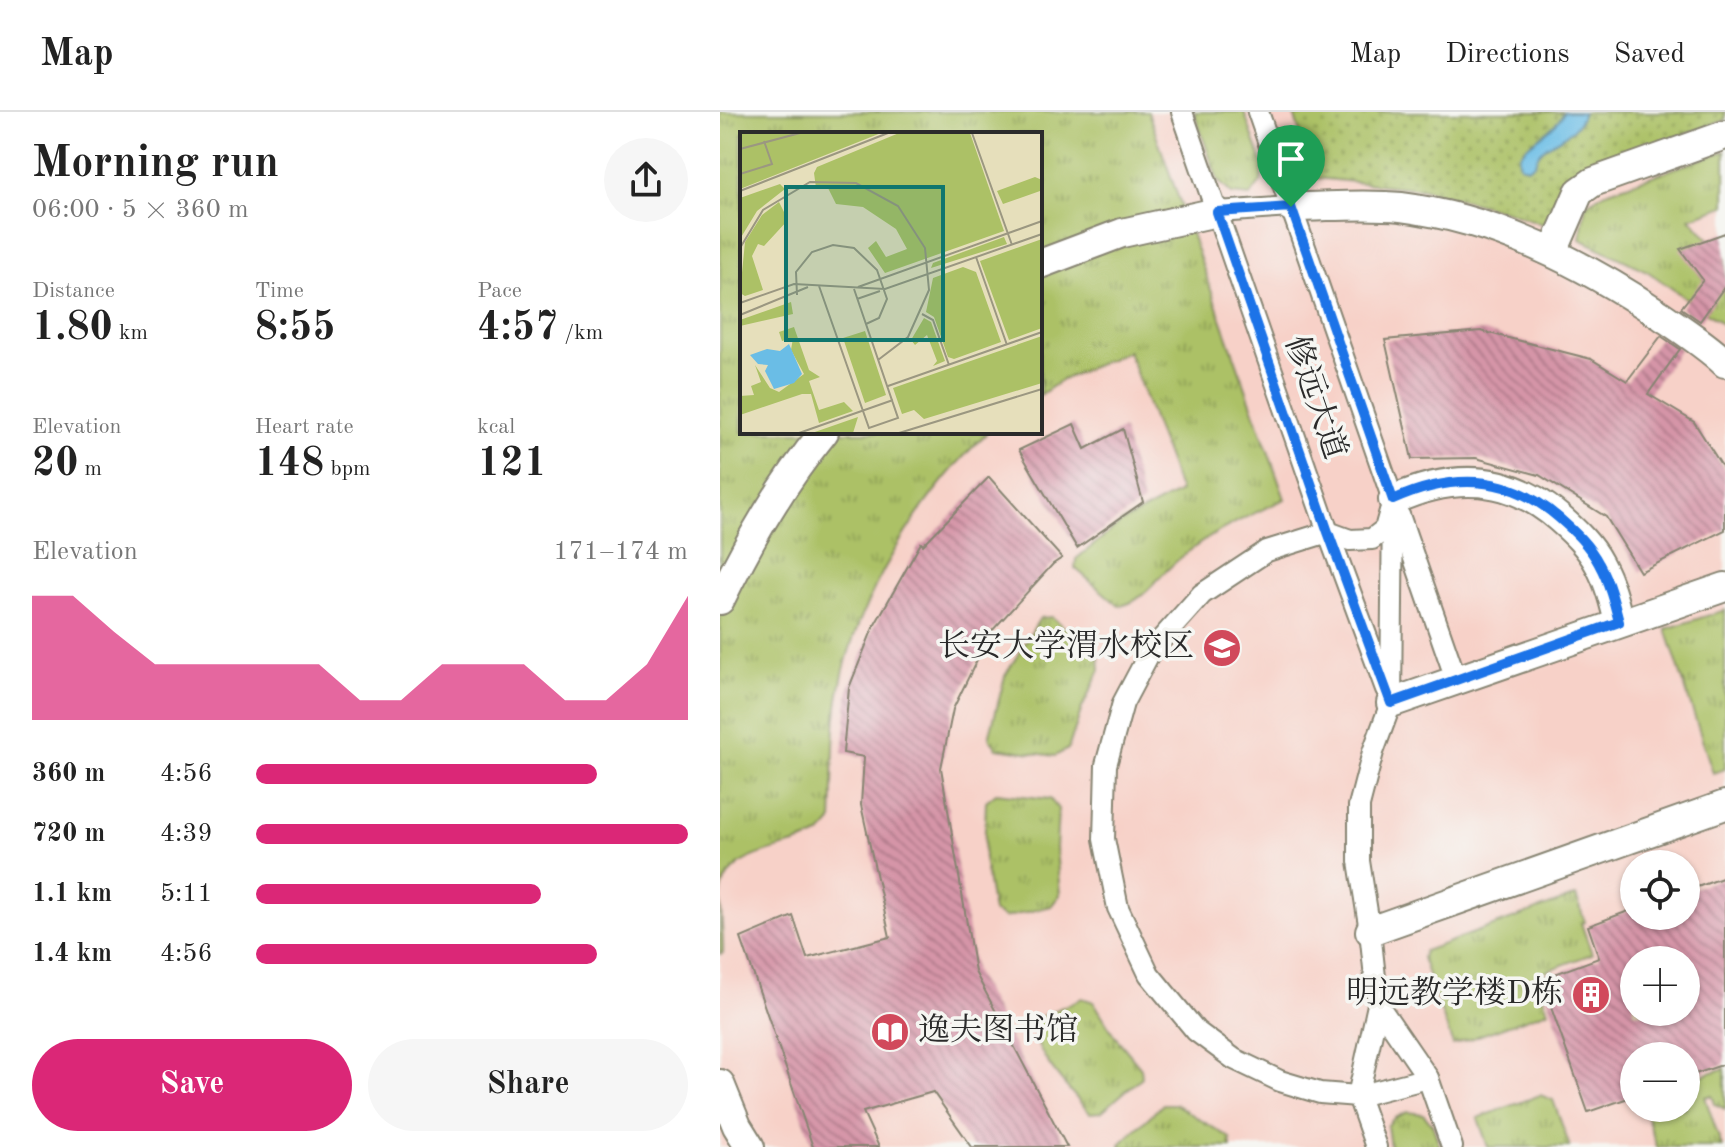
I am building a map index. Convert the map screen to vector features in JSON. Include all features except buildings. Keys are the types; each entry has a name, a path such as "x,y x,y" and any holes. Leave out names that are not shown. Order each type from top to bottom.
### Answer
{"street":[{"name":"修远大道","path":"1182,112 1391,703"},
{"name":"修远大道","path":"1258,112 1393,500 1391,703 1373,752 1359,806 1359,861 1378,1005 1358,1096"},
{"path":"1553,252 1579,192 1593,182 1725,135"},
{"path":"1042,263 1122,233 1217,212 1291,207 1400,207 1490,227 1553,252 1625,291 1708,347 1725,363"},
{"path":"720,600 753,534 795,468 822,434"},
{"path":"1428,1078 1358,1096 1320,1093 1280,1081 1234,1059 1196,1031 1149,974 1118,908 1104,839 1106,765 1123,703 1150,652 1202,594 1267,551 1328,532 1350,540 1372,539 1385,529 1393,500 1419,488 1460,481 1489,482 1541,502 1581,536 1598,562 1619,622"},
{"path":"1393,500 1456,679"},
{"path":"1391,703 1725,587"},
{"path":"1370,931 1725,805"},
{"name":"修远大道","path":"1378,1005 1428,1078 1452,1147"},
{"path":"720,1084 736,1138"},
{"path":"1358,1096 1376,1147"}],"shaded area":[{"name":"长安大学渭水校区","path":"720,112 1725,112 1725,1147 720,1147"}],"green space":[{"path":"720,112 1148,112 1285,499 1208,538 1180,558 1139,597 1119,606 1075,568 1076,559 1122,522 1180,492 1128,351 1062,380 1042,394 1042,132 740,132 740,434 986,434 963,457 916,517 895,550 861,618 848,653 837,703 832,822 819,835 759,854 734,869 725,881 721,897 723,953 720,954"},
{"path":"1194,112 1244,112 1263,165 1261,182 1250,196 1232,194 1218,181"},
{"path":"1293,112 1725,112 1725,120 1571,174 1550,220 1542,224 1423,189 1316,178"},
{"path":"1725,151 1725,206 1690,218 1725,257 1724,325 1647,271 1580,239 1586,204 1606,192"},
{"path":"1725,610 1725,769 1713,773 1666,629"},
{"path":"1052,617 1099,657 1100,670 1082,708 1068,749 1055,756 997,748 989,738 1005,676 1040,618"},
{"path":"996,793 1050,799 1058,809 1056,848 1060,895 1051,906 1004,918 993,912 984,859 986,801"},
{"path":"1576,896 1592,954 1535,975 1548,1011 1453,1045 1422,958 1424,951"},
{"path":"1082,998 1094,1002 1114,1035 1141,1068 1142,1077 1101,1112 1090,1113 1063,1082 1045,1057 1034,1032 1034,1020"},
{"path":"1725,1068 1725,1109 1715,1104 1712,1095 1705,1097 1722,1147 1657,1147 1649,1122 1700,1122 1700,1076"},
{"path":"1540,1095 1553,1100 1570,1147 1488,1147 1478,1118"},
{"path":"1163,1104 1175,1104 1230,1138 1231,1147 1120,1147"},
{"path":"1407,1112 1423,1114 1432,1124 1440,1147 1390,1147 1387,1126 1394,1118"}],"water":[{"path":"1564,112 1583,112 1573,129 1544,149 1535,163 1527,168 1520,165 1521,153 1554,126"}],"place":[{"name":"长安大学渭水校区","path":"1222,648"},
{"name":"明远教学楼D栋","path":"1591,995"},
{"name":"逸夫图书馆","path":"890,1032"}],"route":[{"path":"1291,207 1393,500 1419,488 1460,481 1489,482 1541,502 1581,536 1598,562 1619,622 1391,703 1217,212 1291,207"}]}
